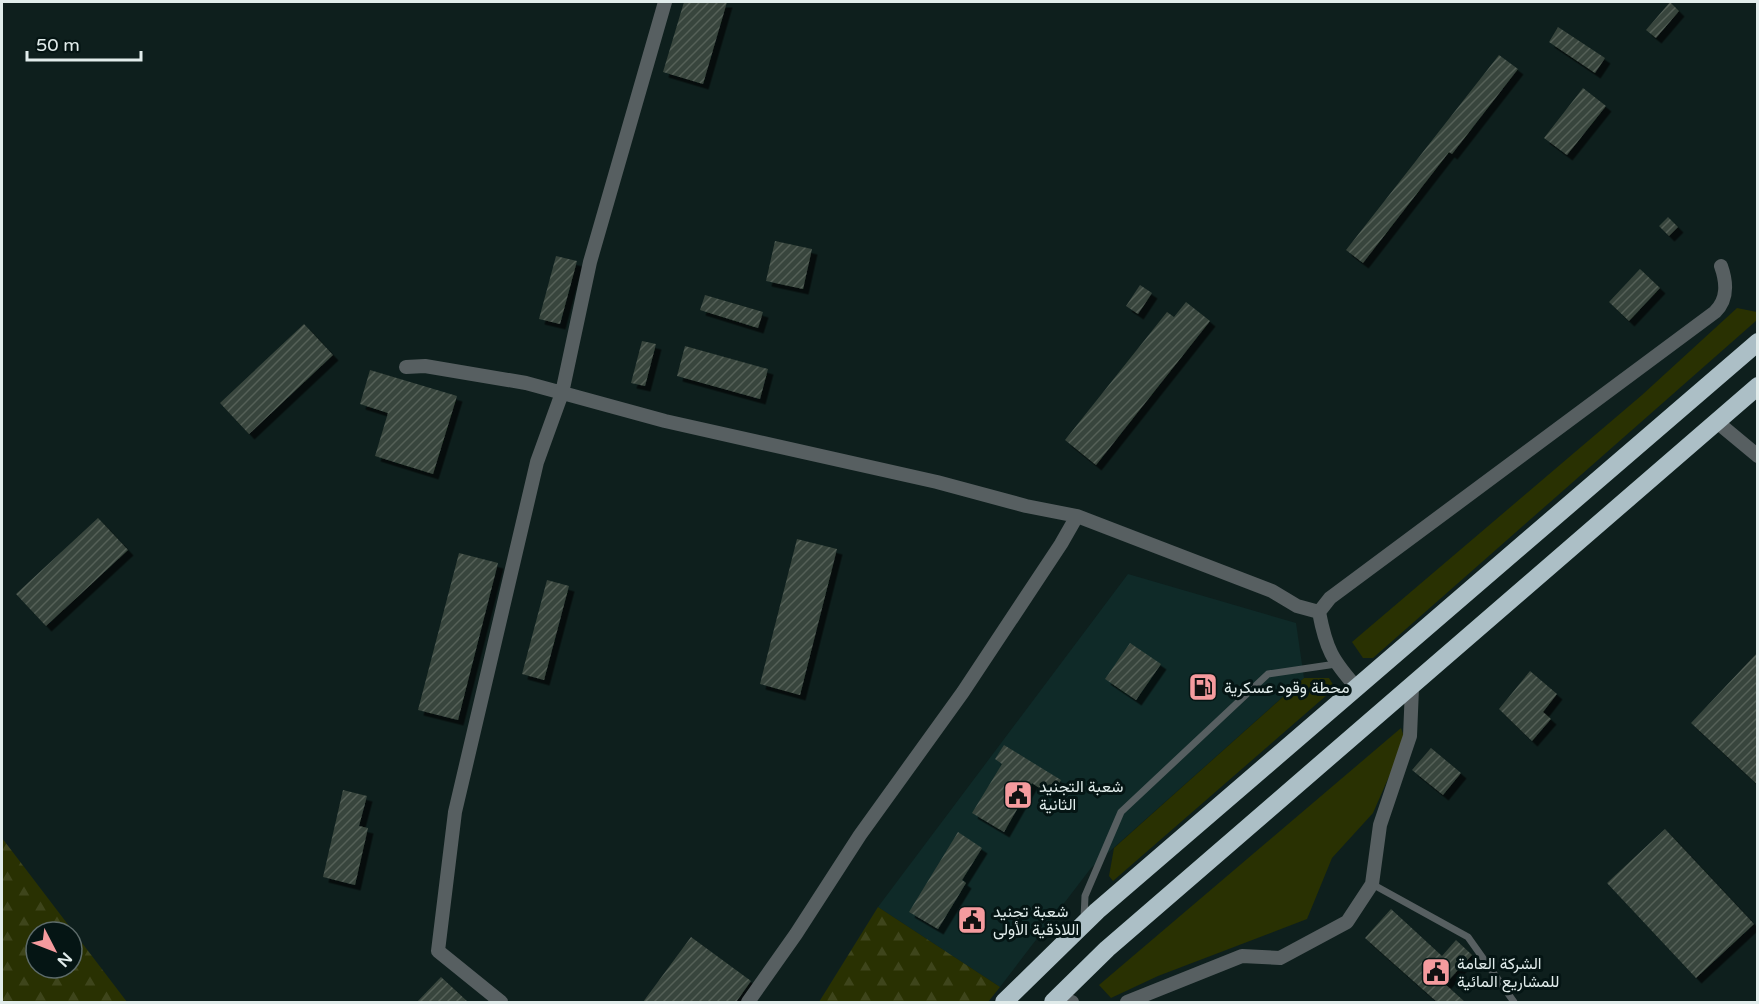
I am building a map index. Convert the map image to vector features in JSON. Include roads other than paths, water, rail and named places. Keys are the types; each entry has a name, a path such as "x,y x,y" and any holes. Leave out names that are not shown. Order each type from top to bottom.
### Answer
{"highway":[{"path":"1004,1002 1083,925 1758,342"},
{"path":"1059,1001 1107,948 1758,386"}],"street":[{"path":"501,1002 438,951 454,812 537,462 562,393 590,262 665,2"},
{"path":"1319,612 1347,583 1434,523 1715,312 1721,306 1725,294 1726,279 1721,266"},
{"path":"406,367 425,366 526,383 665,421 1077,516 1272,591 1297,606 1319,612"},
{"path":"1716,422 1758,456"},
{"path":"748,1002 796,934 860,835 975,674 1077,516"},
{"path":"1319,612 1325,644 1336,664 1357,688"},
{"path":"1127,1002 1242,956 1280,958 1347,922 1372,884 1380,825 1410,736 1412,687"}],"lane":[{"path":"1083,925 1085,896 1121,812 1268,674 1336,664"},
{"path":"1372,884 1468,937 1514,1002"}],"place":[{"name":"محطة وقود عسكرية","path":"1203,687"},
{"name":"شعبة التجنيد الثانية","path":"1018,795"},
{"name":"شعبة تجنيد اللاذقية الأولى","path":"972,920"},
{"name":"الشركة العامة للمشاريع المائية","path":"1436,972"}]}
